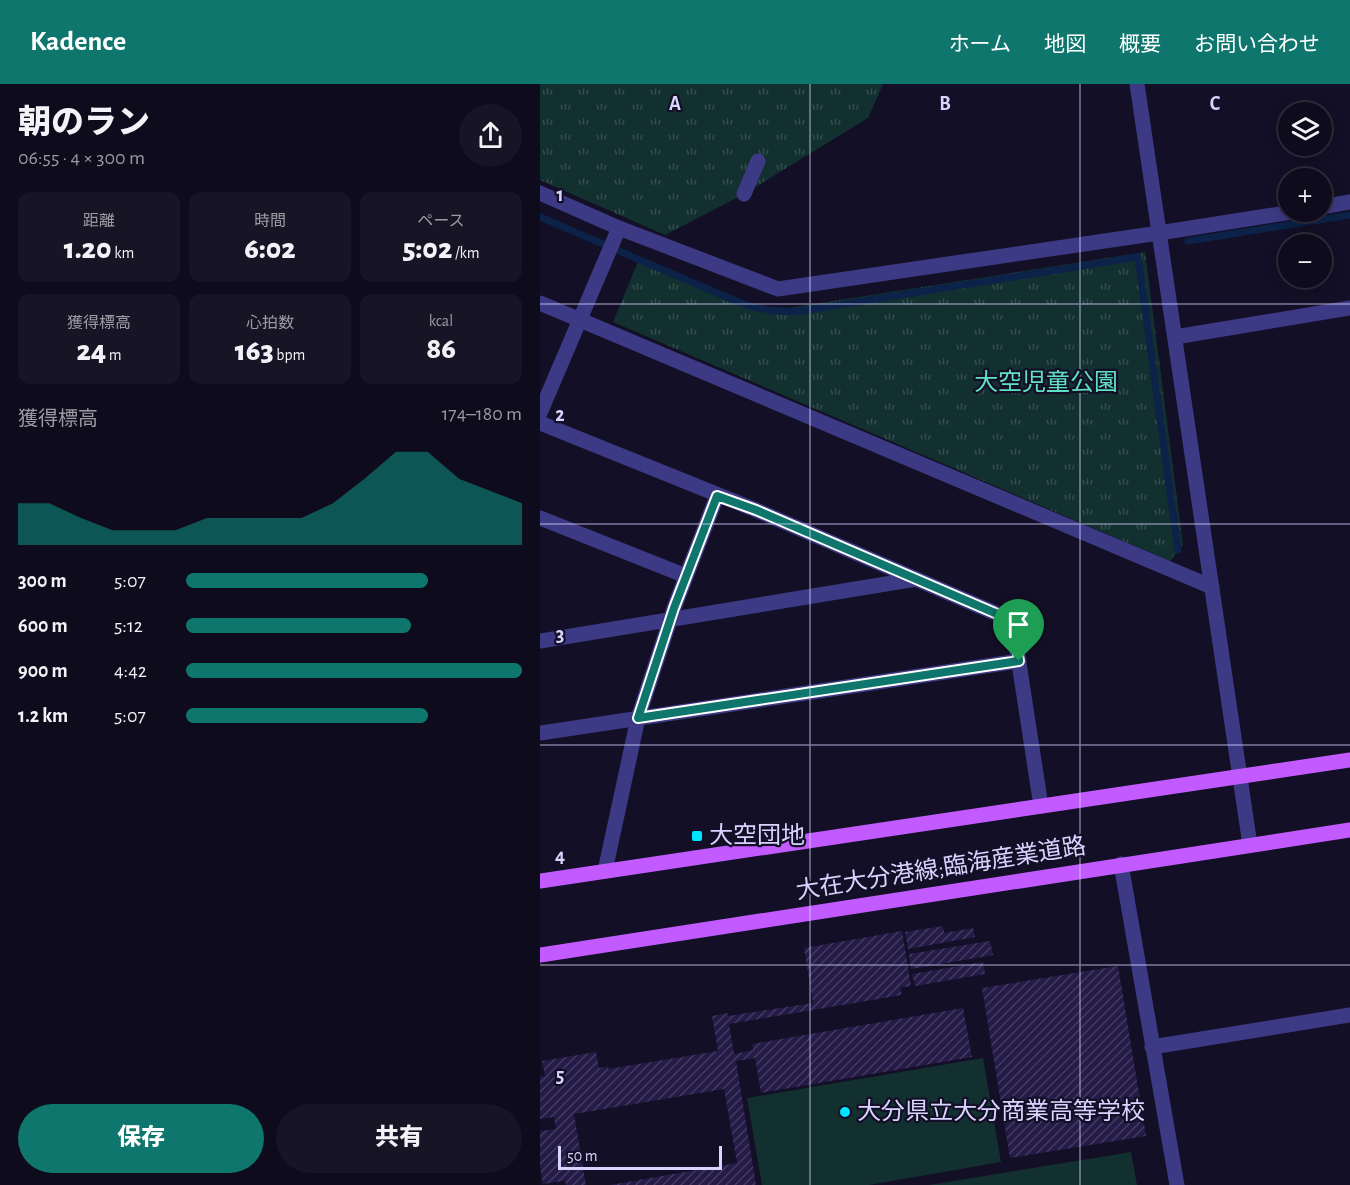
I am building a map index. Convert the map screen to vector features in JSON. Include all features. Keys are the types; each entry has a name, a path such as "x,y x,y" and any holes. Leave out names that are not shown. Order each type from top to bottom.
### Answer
{"main road":[{"name":"大在大分港線;臨海産業道路","path":"540,881 1350,760"},
{"name":"大在大分港線;臨海産業道路","path":"540,955 1350,830"}],"street":[{"path":"1137,84 1250,845"},
{"path":"744,194 758,161"},
{"path":"540,193 619,228 778,289 1278,214"},
{"path":"1332,205 1350,202"},
{"path":"540,413 619,228"},
{"path":"540,303 1212,587"},
{"path":"1175,336 1350,308"},
{"path":"540,423 756,510 1002,616 1014,631 1041,806"},
{"path":"605,871 638,718 670,619 717,496"},
{"path":"540,518 686,576"},
{"path":"540,641 916,579"},
{"path":"540,733 1019,661"},
{"path":"1121,864 1177,1185"},
{"path":"1152,1047 1350,1015"}],"green space":[{"path":"540,84 883,84 868,118 744,194 665,235 540,180"},
{"name":"大空児童公園","path":"1145,252 1183,545 1170,561 613,322 640,257 761,307 783,309"},
{"path":"983,1058 1001,1162 869,1185 762,1185 747,1098"},
{"path":"1131,1152 1137,1185 929,1185"}],"building":[{"path":"943,926 944,933 973,928 975,937 908,949 905,932"},
{"path":"902,931 911,986 900,988 902,995 729,1024 734,1054 753,1050 752,1044 963,1008 972,1057 761,1093 755,1058 736,1061 756,1185 610,1185 737,1163 724,1089 574,1114 586,1185 566,1185 565,1181 543,1184 540,1166 540,1131 556,1129 554,1117 540,1119 540,1077 545,1076 542,1061 596,1052 599,1068 608,1066 608,1069 718,1051 712,1016 728,1013 728,1016 813,1003 804,948"},
{"path":"990,941 993,955 911,969 909,954"},
{"path":"983,962 985,974 915,986 912,974"},
{"path":"1118,966 1146,1136 1010,1158 982,988"}],"waterway":[{"path":"1188,241 1350,215"},
{"path":"540,217 738,302 761,309 784,312 1138,257 1178,550"}],"place":[{"name":"大空団地","path":"697,836"},
{"name":"大分県立大分商業高等学校","path":"845,1112"}],"route":[{"path":"717,496 756,510 1002,616 1014,631 1019,661 638,718 674,608 717,496"}]}
